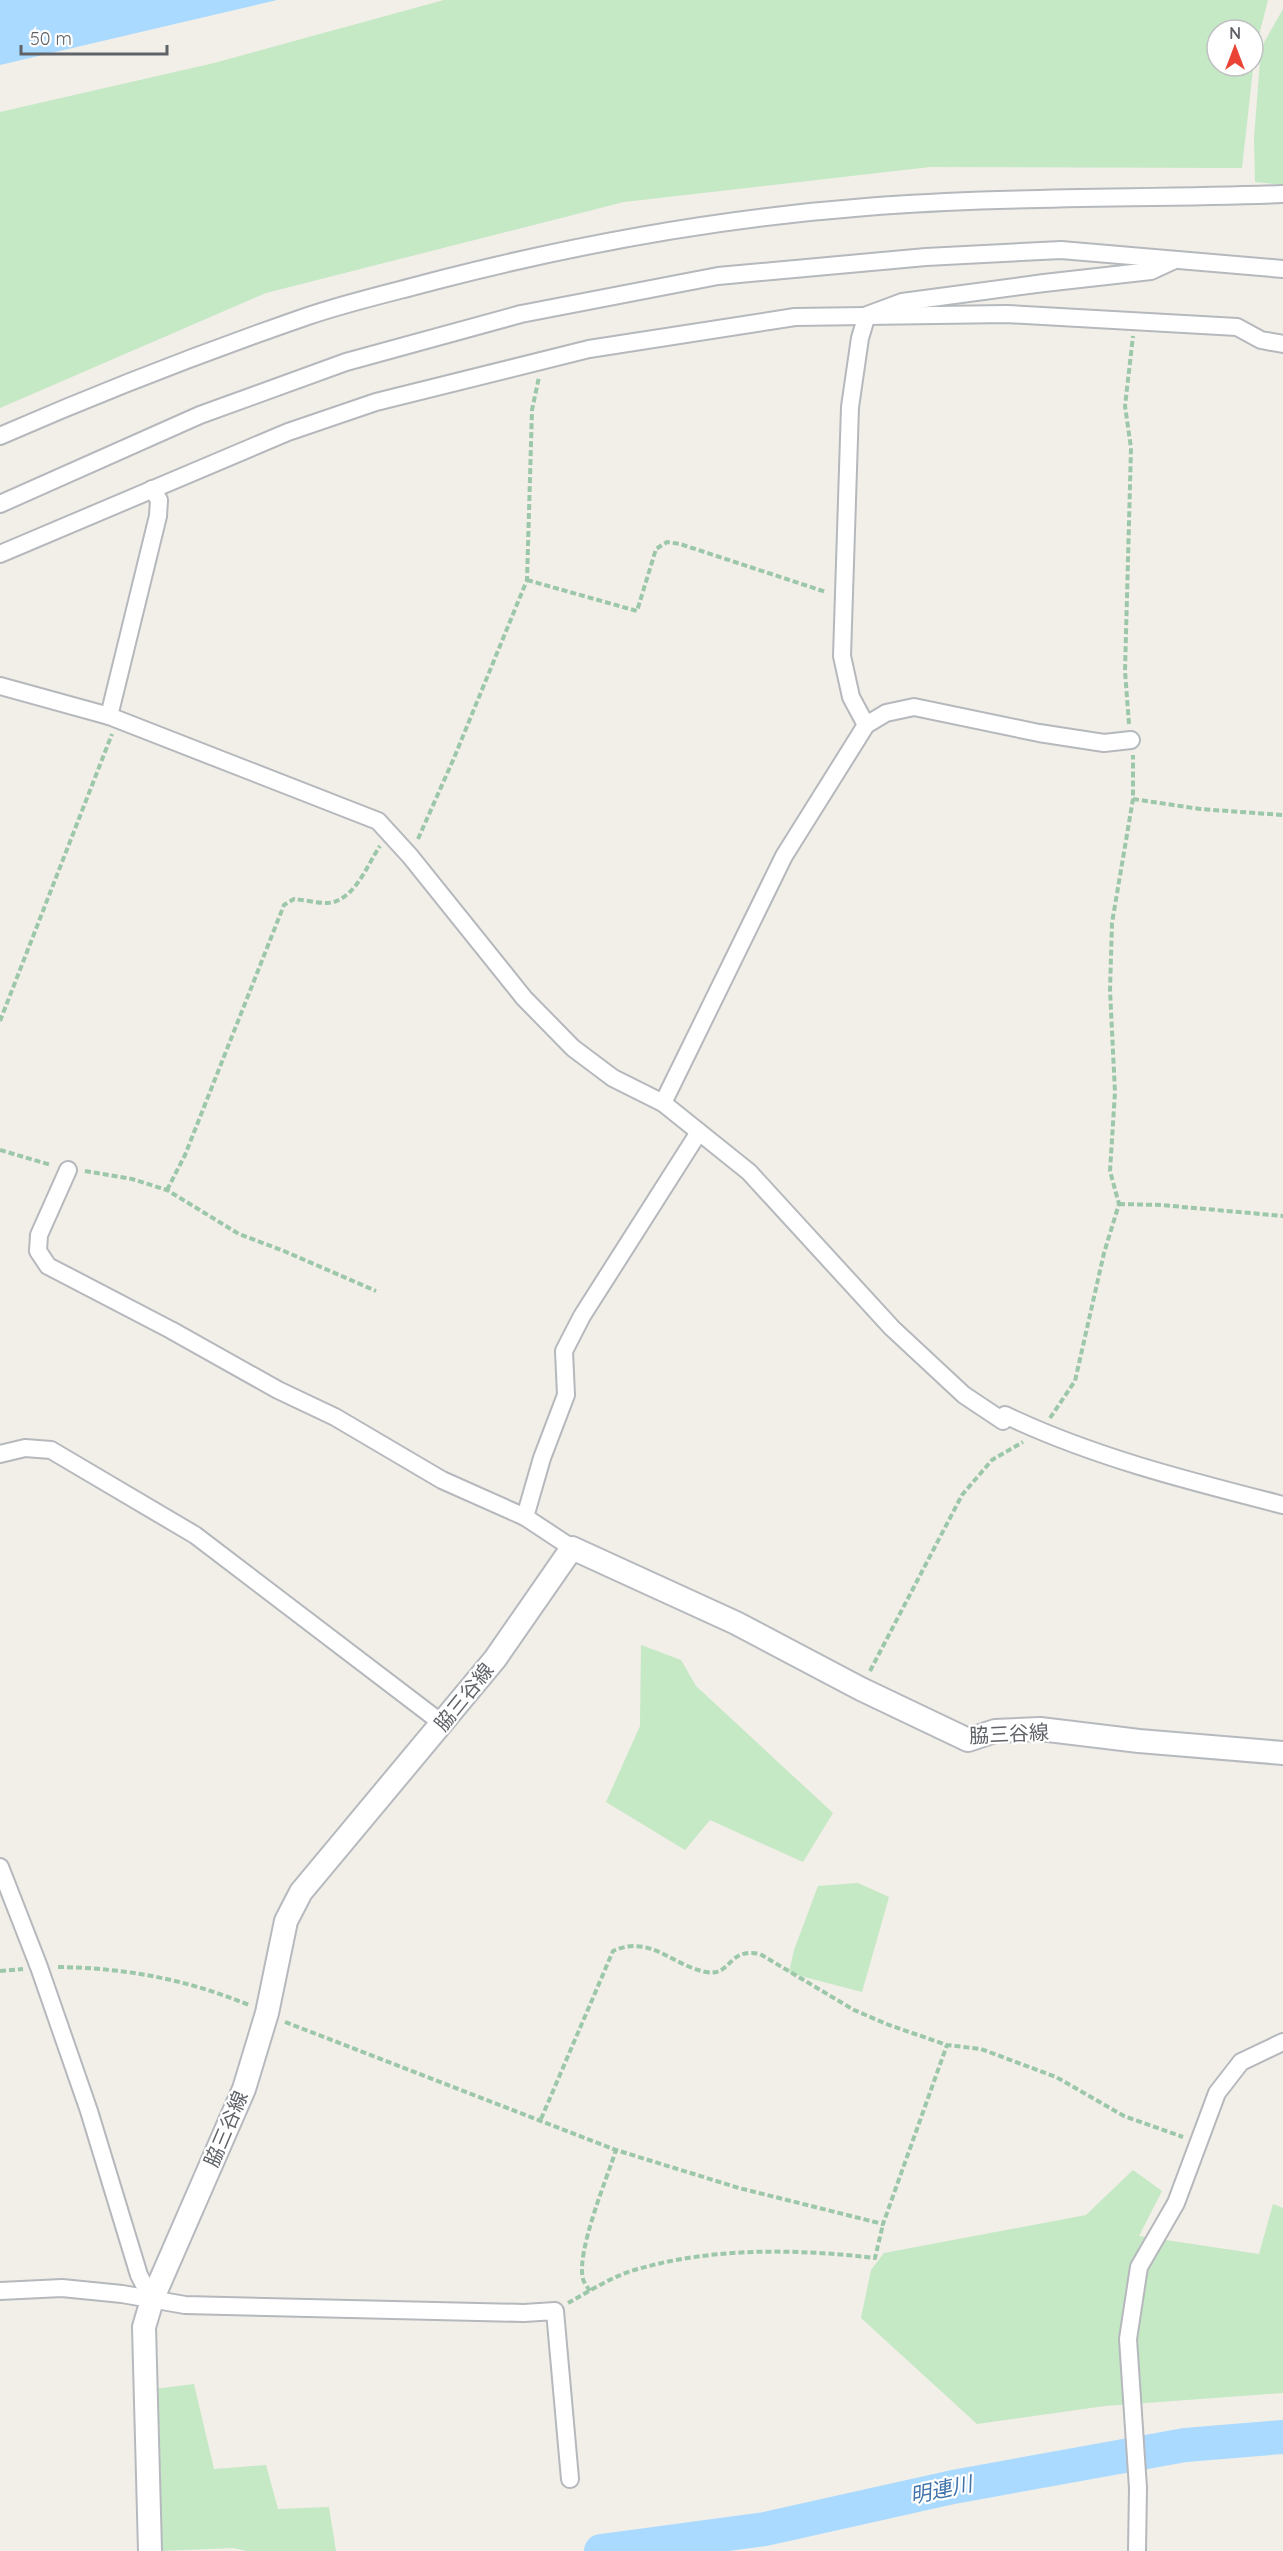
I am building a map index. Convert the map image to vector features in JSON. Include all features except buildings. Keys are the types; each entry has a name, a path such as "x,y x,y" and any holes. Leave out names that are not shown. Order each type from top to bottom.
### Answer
{"main road":[{"name":"脇三谷線","path":"149,2543 144,2327 152,2300 244,2089 267,2013 286,1921 301,1892 495,1659 572,1548 736,1623 861,1689 968,1740 995,1731 1040,1729 1139,1741 1283,1753"}],"street":[{"path":"0,436 109,389 311,315 514,261 638,235 749,219 865,207 986,200 1283,194"},
{"path":"0,504 200,415 346,362 521,314 718,276 926,257 1061,250 1283,269"},
{"path":"867,315 902,302 1151,271 1176,259"},
{"path":"0,554 288,432 376,402 589,349 795,317 867,315 926,317 1007,314 1237,327 1261,340 1283,344"},
{"path":"866,725 851,697 842,656 850,407 860,338 867,315"},
{"path":"113,718 158,516 159,500 152,489"},
{"path":"0,686 113,718 378,821 410,856 524,998 573,1048 613,1078 663,1103 749,1172 892,1328 964,1395 1003,1421 1005,1415 1091,1451 1283,1505"},
{"path":"663,1103 784,856 866,725 886,713 914,707 1093,742 1131,740"},
{"path":"525,1517 542,1458 566,1395 564,1351 582,1316 699,1132"},
{"path":"68,1170 39,1236 38,1251 48,1266 171,1330 278,1390 335,1417 442,1479 525,1517 572,1548"},
{"path":"0,1454 25,1448 51,1450 195,1535 443,1724"},
{"path":"0,1867 39,1967 89,2111 139,2275 152,2300"},
{"path":"1137,2551 1138,2488 1128,2339 1139,2267 1176,2203 1217,2093 1241,2062 1283,2042"},
{"path":"0,2291 62,2288 122,2294 185,2305 524,2313 555,2311 570,2480"}],"path":[{"path":"861,1689 962,1495 992,1460 1041,1432 1075,1381 1104,1253 1119,1204 1110,1172 1115,1092 1110,990 1112,923 1133,799 1134,758 1125,672 1131,447 1125,406 1135,321"},
{"path":"410,856 454,758 527,580 532,410 542,360"},
{"path":"527,580 637,611 656,549 667,542 680,544 844,598"},
{"path":"0,1021 113,718"},
{"path":"1133,799 1200,809 1283,815"},
{"path":"167,1190 185,1155 285,905 294,899 328,903 342,899 352,890 380,846 390,835"},
{"path":"0,1150 68,1170 97,1172 167,1190 239,1234 285,1251 376,1291"},
{"path":"1119,1204 1161,1205 1283,1216"},
{"path":"541,2119 613,1951 627,1945 650,1949 707,1972 724,1969 737,1955 748,1951 760,1954 854,2010 947,2045 981,2049 1056,2077 1124,2116 1198,2143"},
{"path":"0,1971 39,1967 106,1968 165,1978 218,1992 290,2025 541,2119 616,2150 739,2188 883,2224"},
{"path":"555,2311 636,2269 705,2255 825,2252 876,2258 883,2224 947,2045"},
{"path":"590,2291 583,2279 583,2263 593,2219 616,2150"}],"green space":[{"path":"444,0 1268,0 1263,18 1205,18 1205,78 1252,78 1242,168 930,167 624,202 266,293 0,408 0,112 214,63"},
{"path":"1283,9 1283,185 1255,182 1254,138 1259,78 1265,78 1265,41"},
{"path":"641,1645 681,1660 696,1686 833,1813 803,1862 710,1820 685,1850 606,1802 640,1726"},
{"path":"858,1883 889,1897 862,1992 789,1973 794,1950 818,1886"},
{"path":"1133,2170 1162,2191 1139,2236 1259,2254 1273,2204 1283,2208 1283,2393 1105,2406 977,2424 861,2318 871,2270 884,2253 1086,2215"},
{"path":"194,2384 214,2469 266,2465 278,2509 329,2507 336,2551 246,2551 234,2548 160,2551 154,2389"}],"water":[{"path":"0,0 277,0 0,65"}],"waterway":[{"name":"明連川","path":"601,2551 765,2529 953,2487 1185,2445 1283,2437"}]}
